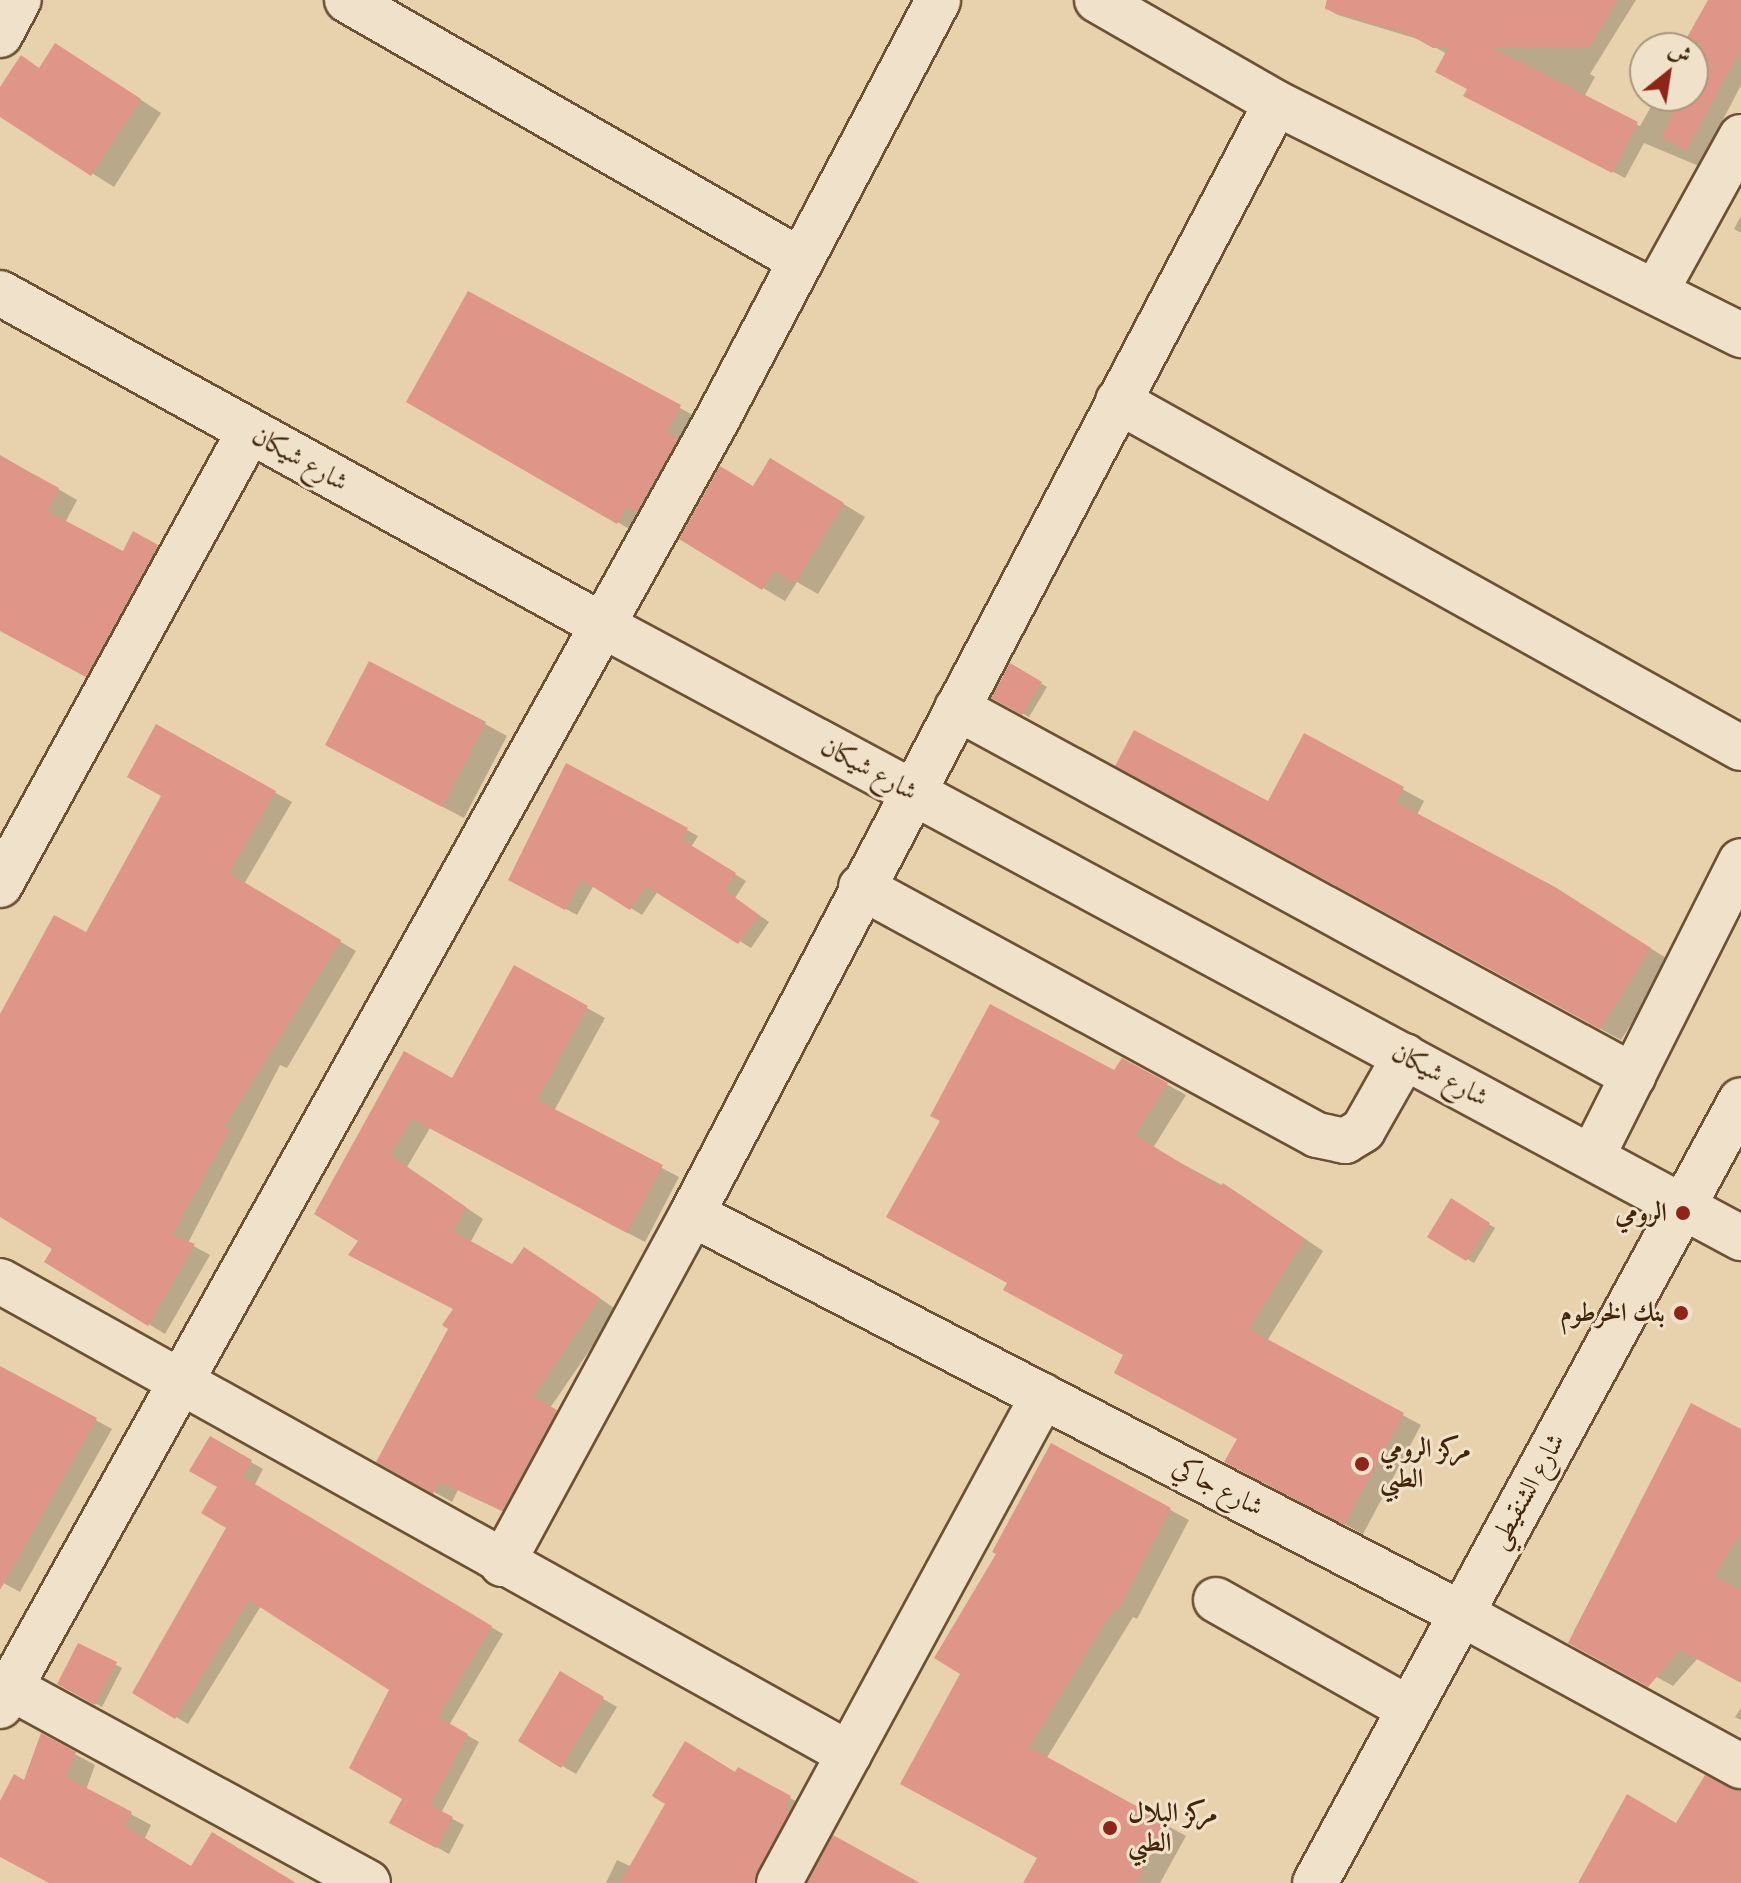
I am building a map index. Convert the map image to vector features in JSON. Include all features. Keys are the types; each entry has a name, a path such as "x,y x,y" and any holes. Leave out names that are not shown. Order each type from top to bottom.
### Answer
{"street":[{"path":"0,35 19,0"},
{"path":"347,0 798,259"},
{"path":"368,1883 3,1692 182,1385 600,624 718,418 798,259 938,0"},
{"path":"1097,0 1276,103 1741,335"},
{"path":"502,1564 692,1214 861,887 1276,103"},
{"path":"1656,291 1741,137"},
{"name":"شارع شيكان","path":"0,293 600,624 1741,1238"},
{"path":"1118,401 1741,748"},
{"path":"0,885 12,835 249,432"},
{"path":"957,708 1633,1076"},
{"path":"1592,1157 1741,861"},
{"path":"861,887 1317,1135 1345,1141 1363,1130 1405,1056"},
{"name":"شارع الشنقيطي","path":"1315,1883 1741,1100"},
{"name":"شارع جاكي","path":"692,1214 1460,1613 1741,1766"},
{"path":"0,1281 502,1564 849,1754"},
{"path":"779,1883 1043,1396"},
{"path":"1216,1600 1408,1708"}],"building":[{"path":"1327,0 1618,0 1589,48 1493,48 1638,122 1612,173 1463,96 1467,89 1435,72 1448,48 1433,48 1408,34 1325,9"},
{"path":"1708,0 1741,0 1741,49 1709,108 1709,32 1690,32"},
{"path":"55,43 141,99 91,176 0,117 0,87 21,55 39,68"},
{"path":"1673,112 1707,112 1686,150 1662,138"},
{"path":"468,291 681,405 667,432 678,439 636,513 626,507 617,524 406,402"},
{"path":"0,456 59,488 47,511 123,551 133,531 158,545 86,677 0,631"},
{"path":"770,458 844,503 795,583 774,570 762,590 679,539 720,466 753,486"},
{"path":"369,661 486,722 442,807 325,745"},
{"path":"1010,663 1042,682 1022,715 991,698"},
{"path":"156,724 276,791 229,873 341,940 224,1127 230,1130 172,1235 195,1244 148,1326 44,1262 52,1249 0,1217 0,1014 54,915 86,932 161,796 127,777"},
{"path":"1134,730 1268,801 1304,733 1404,787 1396,802 1555,887 1651,948 1600,1029 1115,766"},
{"path":"566,763 688,828 681,839 736,873 725,890 759,915 738,944 646,886 630,910 582,880 565,910 508,880"},
{"path":"514,965 588,1006 537,1100 663,1165 627,1233 412,1119 390,1155 466,1207 453,1231 512,1264 524,1247 600,1298 533,1397 557,1410 502,1511 440,1482 433,1494 376,1462 448,1329 442,1325 453,1309 348,1255 358,1241 314,1214 404,1051 452,1078"},
{"path":"990,1004 1114,1070 1122,1058 1168,1083 1135,1135 1220,1187 1223,1183 1305,1239 1249,1329 1404,1413 1344,1525 1224,1462 1237,1439 1114,1373 1123,1355 1003,1290 1007,1283 886,1217 940,1121 930,1116"},
{"path":"1451,1198 1490,1223 1466,1261 1427,1237"},
{"path":"0,1366 97,1418 0,1590"},
{"path":"1691,1403 1741,1429 1741,1532 1714,1576 1741,1591 1741,1683 1680,1650 1648,1687 1568,1643"},
{"path":"210,1436 252,1460 243,1477 492,1626 438,1717 468,1734 430,1805 453,1817 436,1848 389,1823 402,1799 349,1768 389,1690 249,1600 175,1719 132,1693 226,1528 201,1513 217,1487 189,1471"},
{"path":"1051,1443 1171,1508 1118,1611 1114,1608 1029,1747 1169,1824 1136,1883 1023,1883 1037,1858 900,1784 960,1674 934,1658 996,1554 992,1552"},
{"path":"78,1643 117,1662 95,1705 57,1684"},
{"path":"560,1671 604,1697 561,1768 518,1741"},
{"path":"41,1733 76,1752 66,1777 132,1812 125,1826 191,1866 212,1832 296,1883 49,1883 0,1857 0,1801 14,1774 24,1780"},
{"path":"685,1741 735,1772 738,1767 791,1796 785,1808 790,1811 754,1883 620,1883 665,1804 652,1796"},
{"path":"1705,1775 1741,1791 1741,1883 1578,1883 1627,1794 1676,1823"},
{"path":"833,1835 920,1883 807,1883"}],"place":[{"name":"الرومي","path":"1683,1213"},
{"name":"بنك الخرطوم","path":"1681,1313"},
{"name":"مركز الرومي الطبي","path":"1362,1464"},
{"name":"مركز البلال الطبي","path":"1110,1828"}]}
